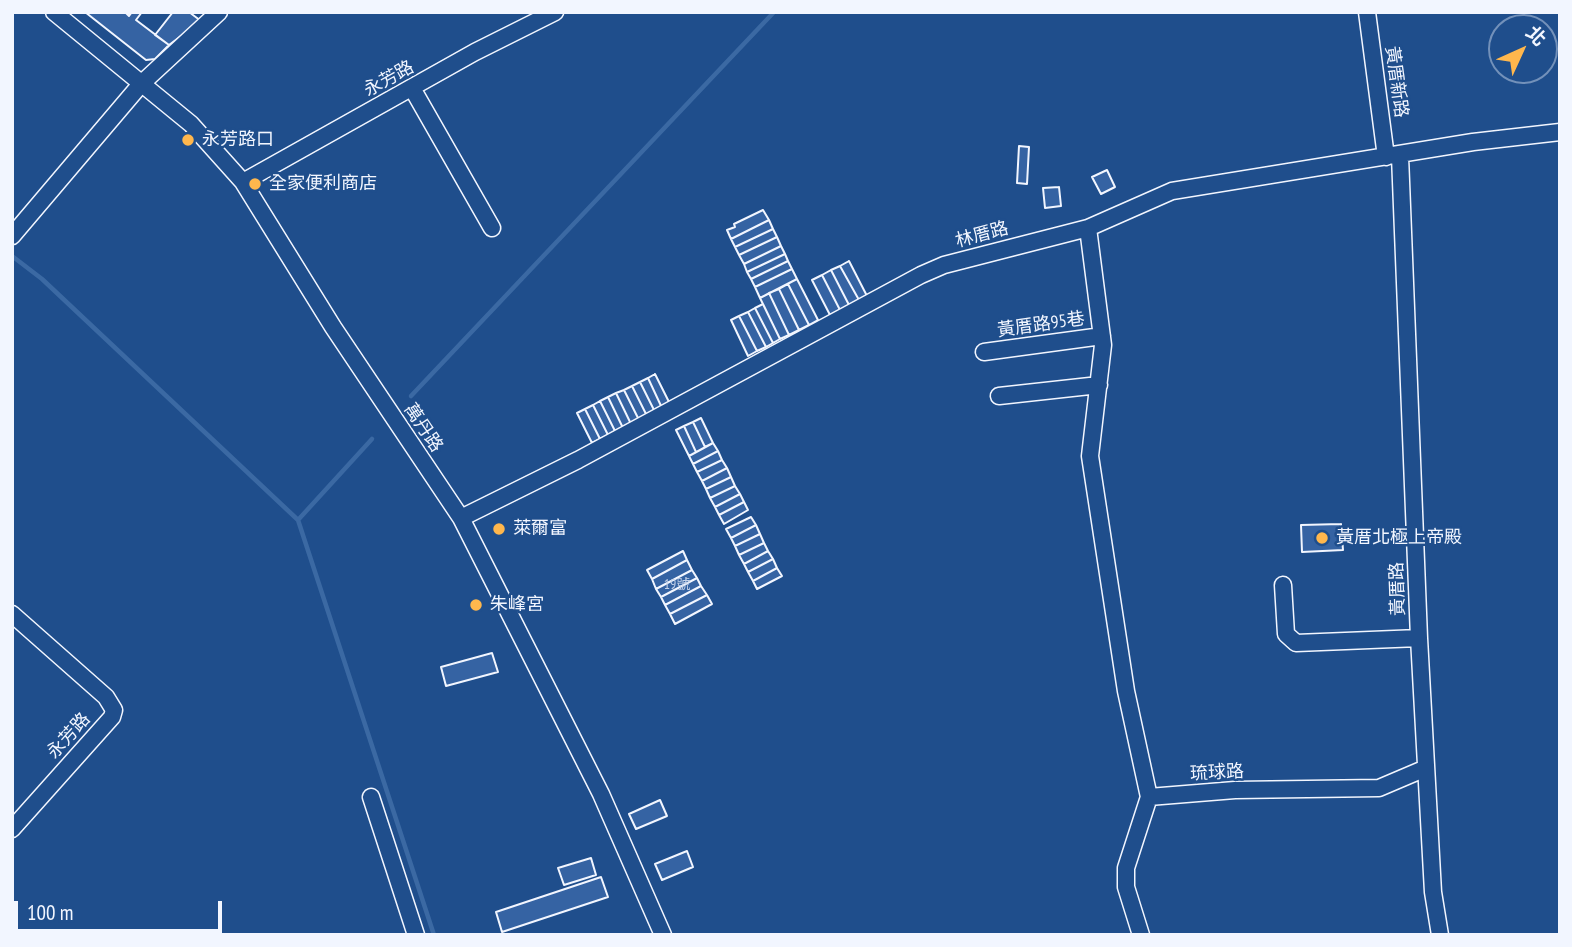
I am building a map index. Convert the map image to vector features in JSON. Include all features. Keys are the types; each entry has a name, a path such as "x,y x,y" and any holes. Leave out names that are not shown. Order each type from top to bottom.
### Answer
{"street":[{"name":"萬丹路","path":"54,12 191,124 243,182 371,385 461,518 601,794 663,935"},
{"path":"12,236 141,84 219,12"},
{"name":"永芳路","path":"243,182 555,12"},
{"name":"黃厝新路","path":"1367,12 1393,157"},
{"path":"412,88 492,228"},
{"name":"林厝路","path":"461,518 578,460 921,275 963,259 1088,228 1172,191 1473,142 1560,132"},
{"name":"黃厝路","path":"1393,157 1433,892 1440,935"},
{"path":"1088,228 1102,336 1090,456 1126,691 1149,797 1126,867 1126,887 1141,935"},
{"name":"黃厝路95巷","path":"984,352 1102,336"},
{"path":"999,396 1099,386"},
{"path":"1283,585 1286,634 1296,643 1419,638"},
{"name":"永芳路","path":"12,614 106,697 114,710 112,717 12,829"},
{"name":"琉球路","path":"1149,797 1235,790 1379,788 1426,768"},
{"path":"371,797 416,935"}],"building":[{"path":"85,12 125,12 129,16 132,12 142,12 136,20 169,45 155,59 146,60"},
{"path":"173,12 189,12 201,21 169,45 155,35"},
{"path":"1019,146 1029,147 1027,184 1017,183"},
{"path":"1107,170 1115,187 1101,194 1092,177"},
{"path":"1059,187 1061,206 1045,208 1043,188"},
{"path":"763,210 769,220 731,239 727,230"},
{"path":"769,220 773,229 735,247 731,239"},
{"path":"773,229 777,237 739,255 735,247"},
{"path":"777,237 781,246 744,264 739,255"},
{"path":"781,246 785,254 747,272 744,264"},
{"path":"785,254 788,261 751,279 747,272"},
{"path":"788,261 792,269 755,287 751,279"},
{"path":"849,261 867,296 859,300 840,266"},
{"path":"840,266 859,300 849,305 831,270"},
{"path":"792,269 797,279 760,298 755,287"},
{"path":"831,270 849,305 840,310 822,275"},
{"path":"822,275 840,310 830,315 812,280"},
{"path":"797,279 818,320 809,325 788,284"},
{"path":"788,284 809,325 799,330 779,289"},
{"path":"779,289 799,330 789,335 769,293"},
{"path":"769,293 789,335 780,339 760,298"},
{"path":"763,304 780,339 773,343 755,308"},
{"path":"755,308 773,343 766,347 748,312"},
{"path":"748,312 766,347 757,351 739,316"},
{"path":"739,316 757,351 748,356 731,320"},
{"path":"655,374 670,404 662,408 648,378"},
{"path":"648,378 662,408 655,412 640,382"},
{"path":"640,382 655,412 647,416 632,386"},
{"path":"632,386 647,416 639,420 624,390"},
{"path":"624,390 639,420 631,424 616,393"},
{"path":"616,393 631,424 623,428 608,397"},
{"path":"608,397 623,428 615,431 600,401"},
{"path":"600,401 615,431 608,435 593,405"},
{"path":"593,405 608,435 600,439 585,409"},
{"path":"585,409 600,439 592,443 577,413"},
{"path":"701,418 713,443 705,447 693,422"},
{"path":"693,422 705,447 696,452 684,426"},
{"path":"684,426 696,452 689,456 676,430"},
{"path":"713,443 718,451 693,464 689,456"},
{"path":"718,451 722,460 697,472 693,464"},
{"path":"722,460 727,468 702,481 697,472"},
{"path":"727,468 731,477 706,489 702,481"},
{"path":"731,477 735,486 710,498 706,489"},
{"path":"735,486 740,494 715,507 710,498"},
{"path":"740,494 744,502 719,515 715,507"},
{"path":"744,502 748,510 724,524 719,515"},
{"path":"751,517 756,525 731,538 726,529"},
{"name":"黃厝北極上帝殿","path":"1341,524 1343,550 1302,552 1301,525"},
{"path":"756,525 760,534 735,546 731,538"},
{"path":"760,534 764,543 739,555 735,546"},
{"path":"764,543 768,551 744,564 739,555"},
{"path":"683,551 687,560 652,579 647,570"},
{"path":"768,551 773,559 748,572 744,564"},
{"path":"773,559 777,568 753,581 748,572"},
{"path":"687,560 692,570 656,589 652,579"},
{"path":"777,568 782,576 757,589 753,581"},
{"path":"692,570 697,578 661,597 656,589"},
{"path":"697,578 701,586 665,605 661,597"},
{"path":"701,586 707,595 670,614 665,605"},
{"path":"707,595 712,604 675,624 670,614"},
{"path":"492,653 498,672 446,686 441,667"},
{"path":"660,800 667,816 636,829 629,814"},
{"path":"687,851 693,867 662,880 655,864"},
{"path":"591,858 596,875 564,885 558,868"},
{"path":"601,877 608,897 502,932 496,912"}],"waterway":[{"path":"411,396 774,12"},
{"path":"12,256 42,279 298,520 434,935"},
{"path":"298,520 372,439"}],"place":[{"name":"永芳路口","path":"188,140"},
{"name":"全家便利商店","path":"255,184"},
{"name":"萊爾富","path":"499,529"},
{"name":"黃厝北極上帝殿","path":"1322,538"},
{"name":"朱峰宮","path":"476,605"}]}
